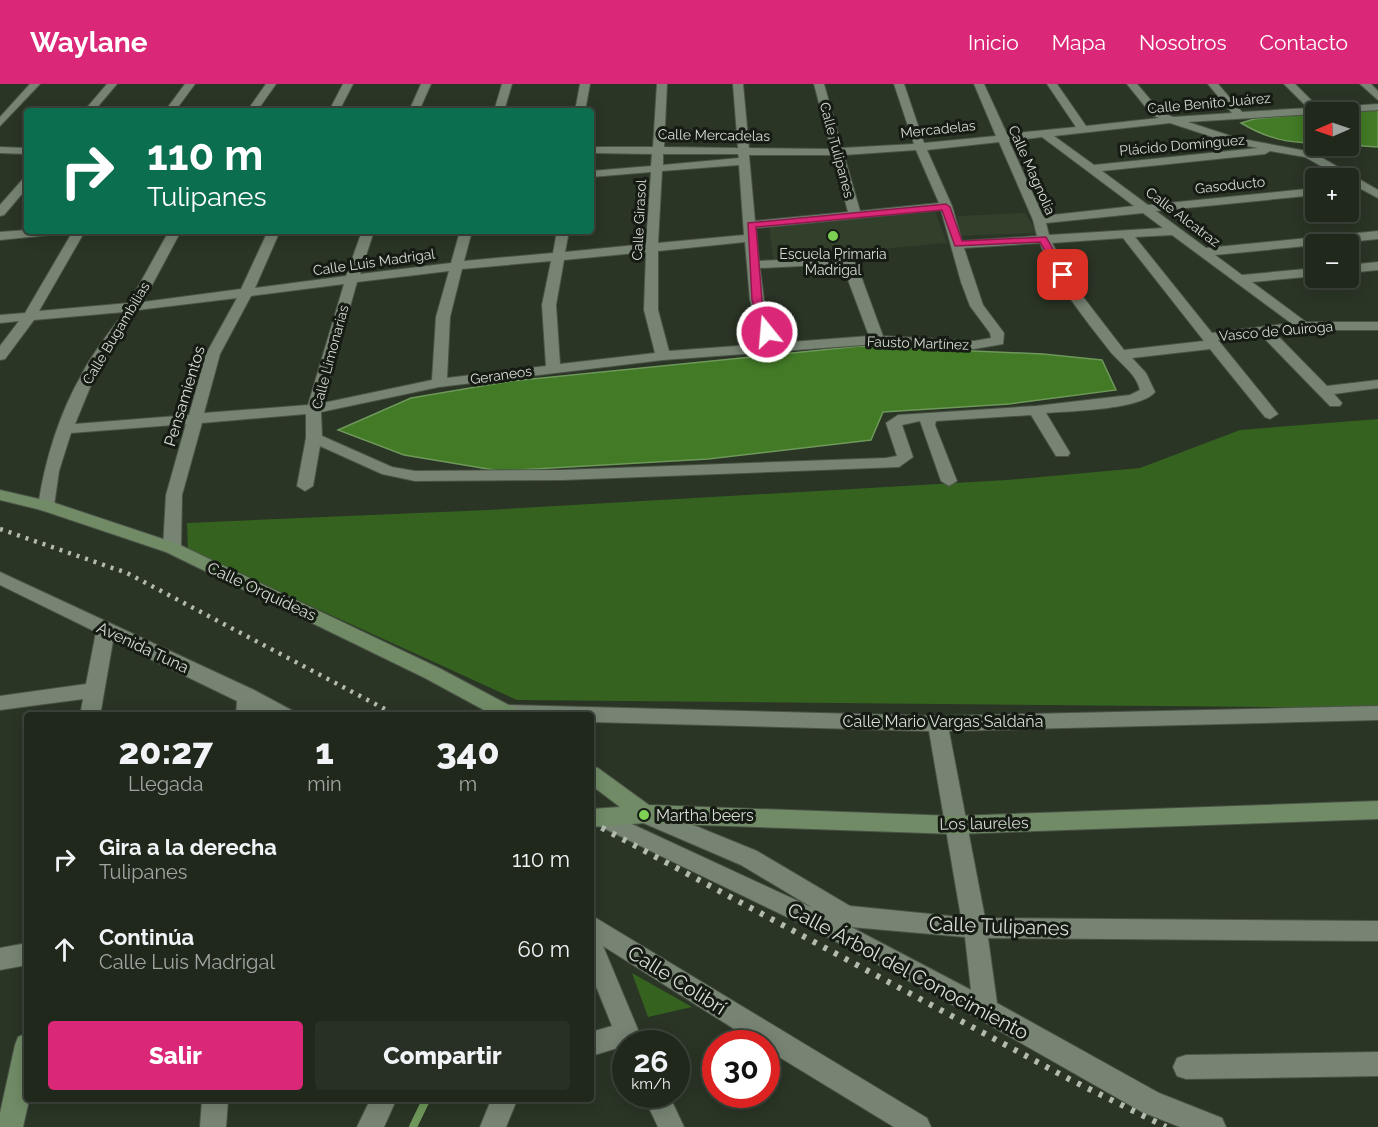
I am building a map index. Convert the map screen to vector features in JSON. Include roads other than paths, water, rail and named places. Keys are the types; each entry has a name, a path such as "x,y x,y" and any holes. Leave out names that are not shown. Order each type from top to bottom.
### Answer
{"street":[{"path":"0,123 35,84"},
{"path":"92,108 112,84"},
{"path":"172,108 190,84"},
{"path":"254,108 271,84"},
{"path":"336,108 348,84"},
{"path":"415,108 426,84"},
{"path":"500,108 507,84"},
{"path":"581,108 585,84"},
{"name":"Calle Girasol","path":"662,84 654,246 650,281 651,310 663,356"},
{"path":"738,84 757,300 772,348"},
{"name":"Calle Tulipanes","path":"819,84 855,215"},
{"path":"899,84 920,147 946,207 958,244 1175,231"},
{"name":"Calle Magnolia","path":"979,84 1001,138 1040,220 1043,239 1074,293 1121,355 1147,382 1148,392 1134,399 1036,410"},
{"path":"1052,84 1083,129"},
{"path":"1132,84 1156,112 1172,120 1235,141 1292,150 1316,157 1378,195"},
{"path":"1213,84 1240,116"},
{"path":"1289,84 1307,102"},
{"path":"1365,84 1378,96"},
{"name":"Calle Benito Juárez","path":"1359,107 1378,106"},
{"name":"Calle Benito Juárez","path":"1043,133 1172,120 1305,111"},
{"name":"Mercadelas","path":"836,152 920,147 1043,133"},
{"name":"Calle Alcatraz","path":"1043,133 1303,326"},
{"name":"Calle Mercadelas","path":"594,150 659,149 745,155 836,152"},
{"name":"Plácido Domínguez","path":"1092,169 1234,156 1275,149"},
{"path":"0,150 24,151"},
{"path":"594,174 657,168 745,155"},
{"path":"0,212 24,184"},
{"path":"1359,187 1378,185"},
{"name":"Gasoducto","path":"1040,220 1305,192"},
{"path":"855,215 946,207"},
{"name":"Calle Luis Madrigal","path":"0,319 134,307 456,266 654,246 855,215"},
{"path":"1125,233 1270,414"},
{"path":"0,236 24,234"},
{"path":"0,356 30,316 76,234"},
{"name":"Calle Bugambilias","path":"46,506 51,471 65,429 89,373 134,307 173,234"},
{"name":"Pensamientos","path":"172,548 174,495 213,354 246,293 273,234"},
{"name":"Calle Limonarias","path":"305,486 314,438 314,408 367,234"},
{"path":"439,383 443,317 465,234"},
{"name":"Geraneos","path":"65,429 314,408 439,383 553,367 549,305 563,234"},
{"path":"1203,252 1378,235"},
{"name":"Fausto Martínez","path":"553,367 663,356 878,340 974,345 998,341 998,333 977,306 967,282 958,244"},
{"path":"753,265 845,260 851,265 878,340"},
{"path":"1359,268 1378,266"},
{"path":"1239,279 1305,273"},
{"name":"Vasco de Quiroga","path":"1121,355 1303,326 1378,326"},
{"path":"1266,332 1335,403"},
{"path":"1323,391 1378,384"},
{"path":"314,438 388,471 415,476 562,475 899,462 905,457 894,423 903,418 929,417 936,414 1036,410 1062,453"},
{"path":"929,417 927,425 949,481"},
{"name":"Calle Orquídeas","path":"0,495 46,506 172,548 507,712"},
{"name":"Avenida Tuna","path":"0,578 279,712"},
{"path":"91,712 106,630"},
{"path":"0,703 95,690"},
{"path":"246,712 247,695"},
{"name":"Calle Mario Vargas Saldaña","path":"594,716 938,724 1378,713"},
{"path":"938,724 975,928 986,1010"},
{"path":"594,776 645,814"},
{"name":"Los laureles","path":"595,819 645,814 955,825 1378,810"},
{"name":"Calle Tulipanes","path":"645,814 749,858 846,916 975,928 1378,931"},
{"name":"Calle Árbol del Conocimiento","path":"595,819 830,927 986,1010 1152,1103 1213,1127"},
{"name":"Calle Colibrí","path":"594,927 681,984 918,1127"},
{"path":"594,952 625,1030"},
{"path":"0,959 24,955"},
{"path":"594,1044 612,1041"},
{"path":"10,1127 24,1060"},
{"path":"1186,1066 1378,1064"},
{"path":"213,1127 215,1102"},
{"path":"370,1127 381,1102"},
{"path":"493,1127 503,1102"},
{"path":"662,1108 671,1127"}],"waterway":[{"path":"413,1127 425,1102"}],"railway":[{"path":"0,529 127,573 390,712"},
{"path":"594,824 1069,1079 1166,1127"}],"place":[{"name":"Escuela Primaria Madrigal","path":"833,236"},
{"name":"Martha beers","path":"644,815"}]}
